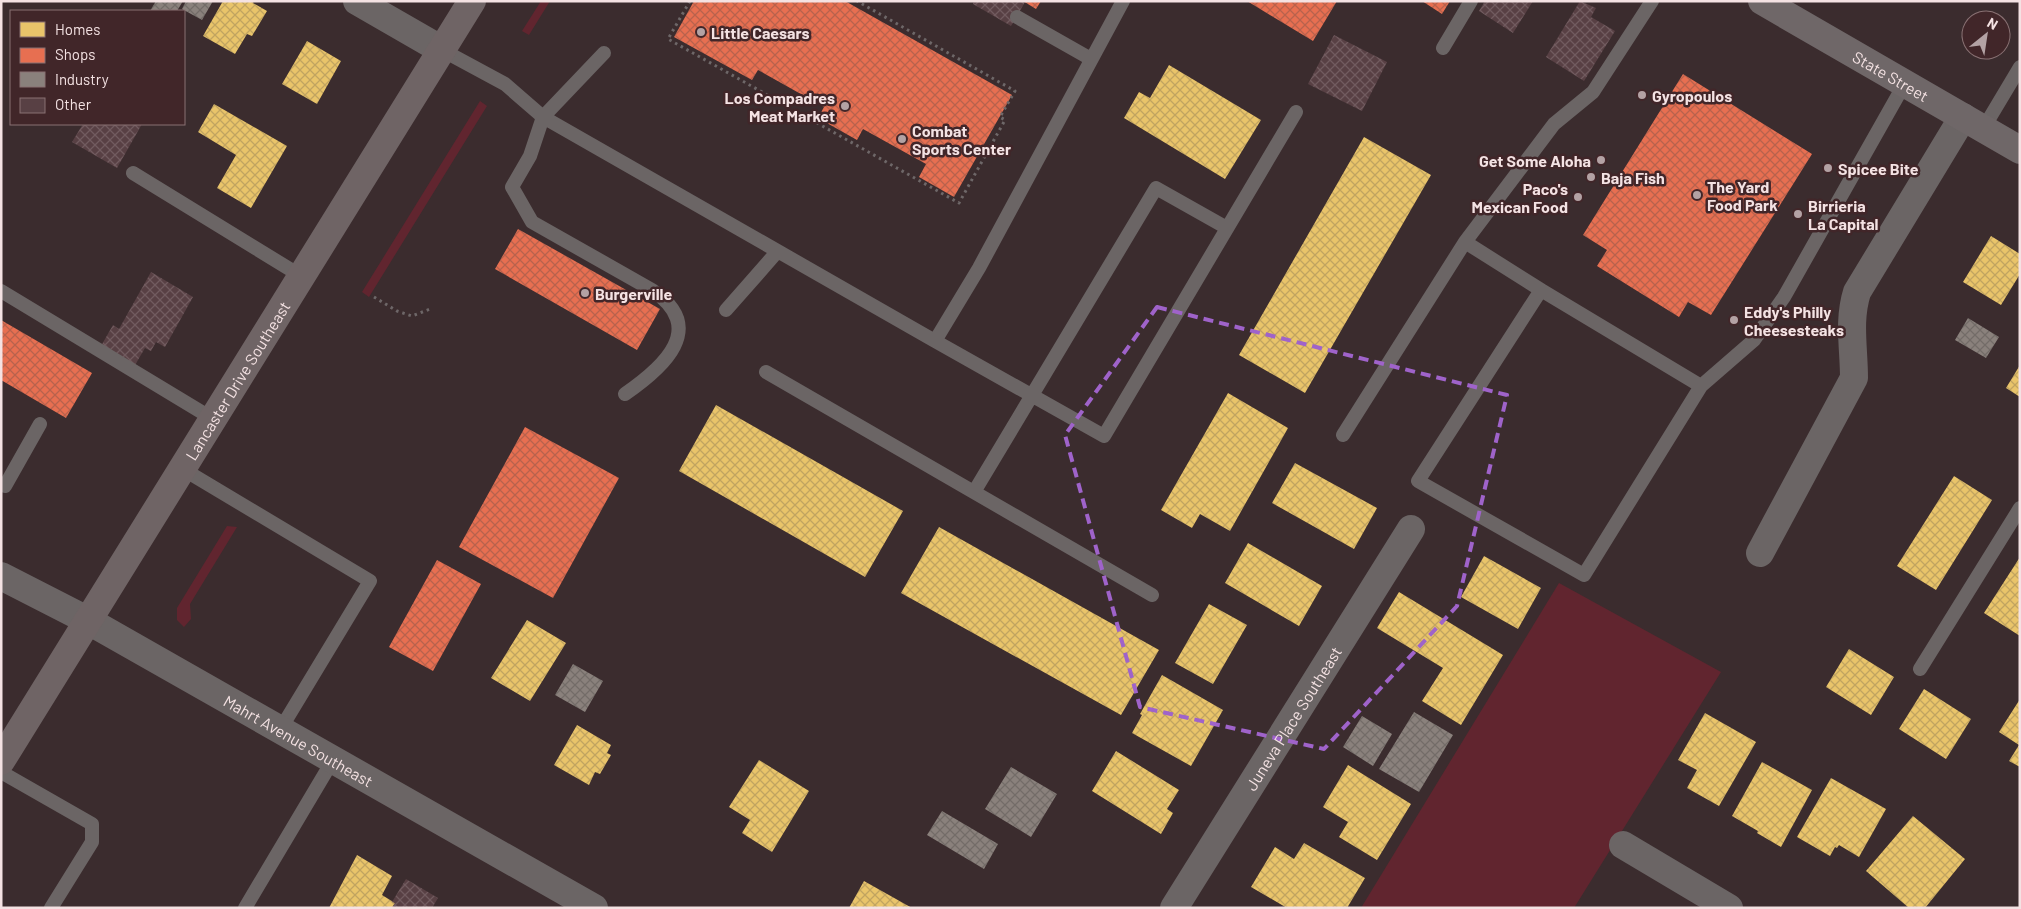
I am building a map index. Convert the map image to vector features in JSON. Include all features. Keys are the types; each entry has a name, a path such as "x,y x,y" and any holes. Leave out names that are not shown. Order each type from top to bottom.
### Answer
{"main road":[{"name":"Lancaster Drive Southeast","path":"1,761 472,1"},
{"name":"State Street","path":"1762,1 2020,150"}],"street":[{"path":"357,1 442,50"},
{"path":"1760,553 1854,378 1851,329 1853,306 1857,292 1973,123"},
{"name":"Juneva Place Southeast","path":"1174,908 1411,528"},
{"name":"Mahrt Avenue Southeast","path":"1,576 87,620 594,908"},
{"path":"1623,845 1730,908"}],"lane":[{"path":"935,341 980,268 1091,59 1124,1"},
{"path":"1443,48 1472,1"},
{"path":"1343,435 1465,242 1554,124 1592,92 1652,1"},
{"path":"1016,17 1091,59"},
{"path":"442,50 505,84 543,117 777,252 1104,436 1296,112"},
{"path":"604,53 543,117 530,156 512,187 532,222 652,290 667,300 677,317 679,332 673,349 651,375 625,394"},
{"path":"1973,123 2020,68"},
{"path":"1541,290 1418,481 1584,575 1700,386 1754,340 1784,297 1905,83"},
{"path":"133,173 301,276"},
{"path":"974,492 1156,188 1228,228"},
{"path":"1465,242 1700,386"},
{"path":"726,310 777,252"},
{"path":"1,291 213,419"},
{"path":"766,372 1152,596"},
{"path":"1,484 5,486 40,424"},
{"path":"182,468 370,581 280,730"},
{"path":"1920,669 2020,508"},
{"path":"245,908 333,760"},
{"path":"1,772 92,824 92,842 52,908"}],"path":[{"path":"690,1 668,39 959,203 1006,120 1000,117 1015,91 858,1"},
{"path":"374,297 397,311 412,316 430,309"}],"highlighted area":[{"path":"1157,307 1507,395 1457,606 1324,749 1140,707 1065,435"}],"shaded area":[{"path":"541,1 550,1 529,35 522,31"},
{"path":"480,101 487,106 369,297 362,292"},
{"path":"227,526 237,527 190,604 191,619 184,627 177,620 177,608"},
{"path":"1559,583 1721,672 1574,908 1361,908"}],"building: Homes":[{"path":"223,1 254,1 253,3 267,11 252,36 247,34 235,54 203,36"},
{"path":"307,41 341,61 317,104 282,84"},
{"path":"1169,65 1261,120 1225,179 1124,118 1139,92 1150,98"},
{"path":"214,104 287,146 251,208 217,188 236,155 198,132"},
{"path":"1364,137 1431,175 1305,393 1239,355"},
{"path":"1991,236 2020,254 2020,274 2001,305 1963,282"},
{"path":"2020,365 2020,397 2006,388"},
{"path":"1228,393 1288,428 1230,531 1200,514 1192,528 1161,510"},
{"path":"716,405 903,511 865,577 679,471"},
{"path":"1295,463 1377,508 1354,549 1272,503"},
{"path":"1954,476 1992,500 1936,590 1897,566"},
{"path":"939,527 1159,650 1121,715 901,593"},
{"path":"1248,543 1322,586 1299,626 1225,583"},
{"path":"1484,556 1541,588 1518,629 1461,597"},
{"path":"2020,557 2020,636 1984,613"},
{"path":"1399,592 1503,655 1461,725 1422,701 1443,668 1377,628"},
{"path":"1209,604 1247,625 1213,684 1175,663"},
{"path":"527,620 566,643 530,701 491,678"},
{"path":"1849,649 1894,677 1871,715 1826,687"},
{"path":"1162,675 1223,710 1191,766 1132,733 1142,715 1140,714"},
{"path":"1924,689 1971,719 1946,759 1899,729"},
{"path":"2020,699 2020,767 2009,761 2019,745 1999,732"},
{"path":"1705,713 1756,742 1719,806 1687,788 1697,770 1678,760"},
{"path":"577,725 611,745 607,753 611,755 600,774 595,772 589,785 554,765"},
{"path":"1116,751 1179,790 1167,809 1173,813 1161,834 1092,791"},
{"path":"759,760 809,791 772,852 742,833 750,820 729,807"},
{"path":"1762,762 1812,790 1781,847 1732,816"},
{"path":"1348,765 1411,804 1377,860 1339,837 1348,822 1323,807"},
{"path":"1831,778 1886,809 1859,857 1839,845 1837,848 1835,847 1830,856 1797,837"},
{"path":"1913,816 1965,859 1925,908 1909,908 1866,871"},
{"path":"1304,843 1365,878 1347,908 1287,908 1251,887 1275,847 1294,859"},
{"path":"357,855 392,876 382,895 395,903 392,908 329,908"},
{"path":"864,881 912,908 849,908"}],"building: Shops":[{"path":"694,1 845,1 1012,95 954,197 919,177 926,164 863,129 857,140 818,118 824,107 758,70 752,80 674,37"},
{"path":"1023,1 1041,1 1036,9"},
{"path":"1247,1 1337,1 1313,41"},
{"path":"1422,1 1450,1 1442,14"},
{"name":"The Yard Food Park","path":"1683,74 1812,154 1711,315 1688,302 1679,317 1597,266 1607,250 1583,235"},
{"name":"Burgerville","path":"518,229 660,309 637,350 495,269"},
{"path":"1,320 92,373 66,418 1,380"},
{"path":"525,427 619,478 553,598 459,547"},
{"path":"437,560 481,584 433,671 389,647"}],"building: Industry":[{"path":"156,1 183,1 178,10 151,10"},
{"path":"186,1 213,1 202,20 182,9"},
{"path":"1968,318 1999,337 1986,358 1955,340"},
{"path":"573,664 603,681 585,712 555,695"},
{"path":"1414,712 1453,735 1419,792 1379,769"},
{"path":"1362,716 1392,734 1373,766 1343,747"},
{"path":"1011,767 1057,794 1031,837 985,809"},
{"path":"942,811 998,844 984,869 927,835"}],"building: Other":[{"path":"974,1 1025,2 1011,26 973,4"},
{"path":"1485,1 1533,1 1513,33 1479,11"},
{"path":"1580,1 1596,8 1591,17 1615,31 1584,81 1546,57"},
{"path":"1334,35 1387,62 1362,111 1308,84"},
{"path":"82,125 141,125 117,168 72,142"},
{"path":"151,272 193,297 165,347 156,342 151,351 145,348 135,365 101,346 113,325 119,329"},
{"path":"406,879 438,898 432,908 392,908 395,903 392,902"}],"place":[{"name":"Little Caesars","path":"701,32"},
{"name":"Gyropoulos","path":"1642,95"},
{"name":"Los Compadres Meat Market","path":"845,106"},
{"name":"Combat Sports Center","path":"902,139"},
{"name":"Get Some Aloha","path":"1601,160"},
{"name":"Spicee Bite","path":"1828,168"},
{"name":"Baja Fish","path":"1591,177"},
{"name":"The Yard Food Park","path":"1697,195"},
{"name":"Paco's Mexican Food","path":"1578,197"},
{"name":"Birrieria La Capital","path":"1798,214"},
{"name":"Burgerville","path":"585,293"},
{"name":"Eddy's Philly Cheesesteaks","path":"1734,320"}]}
